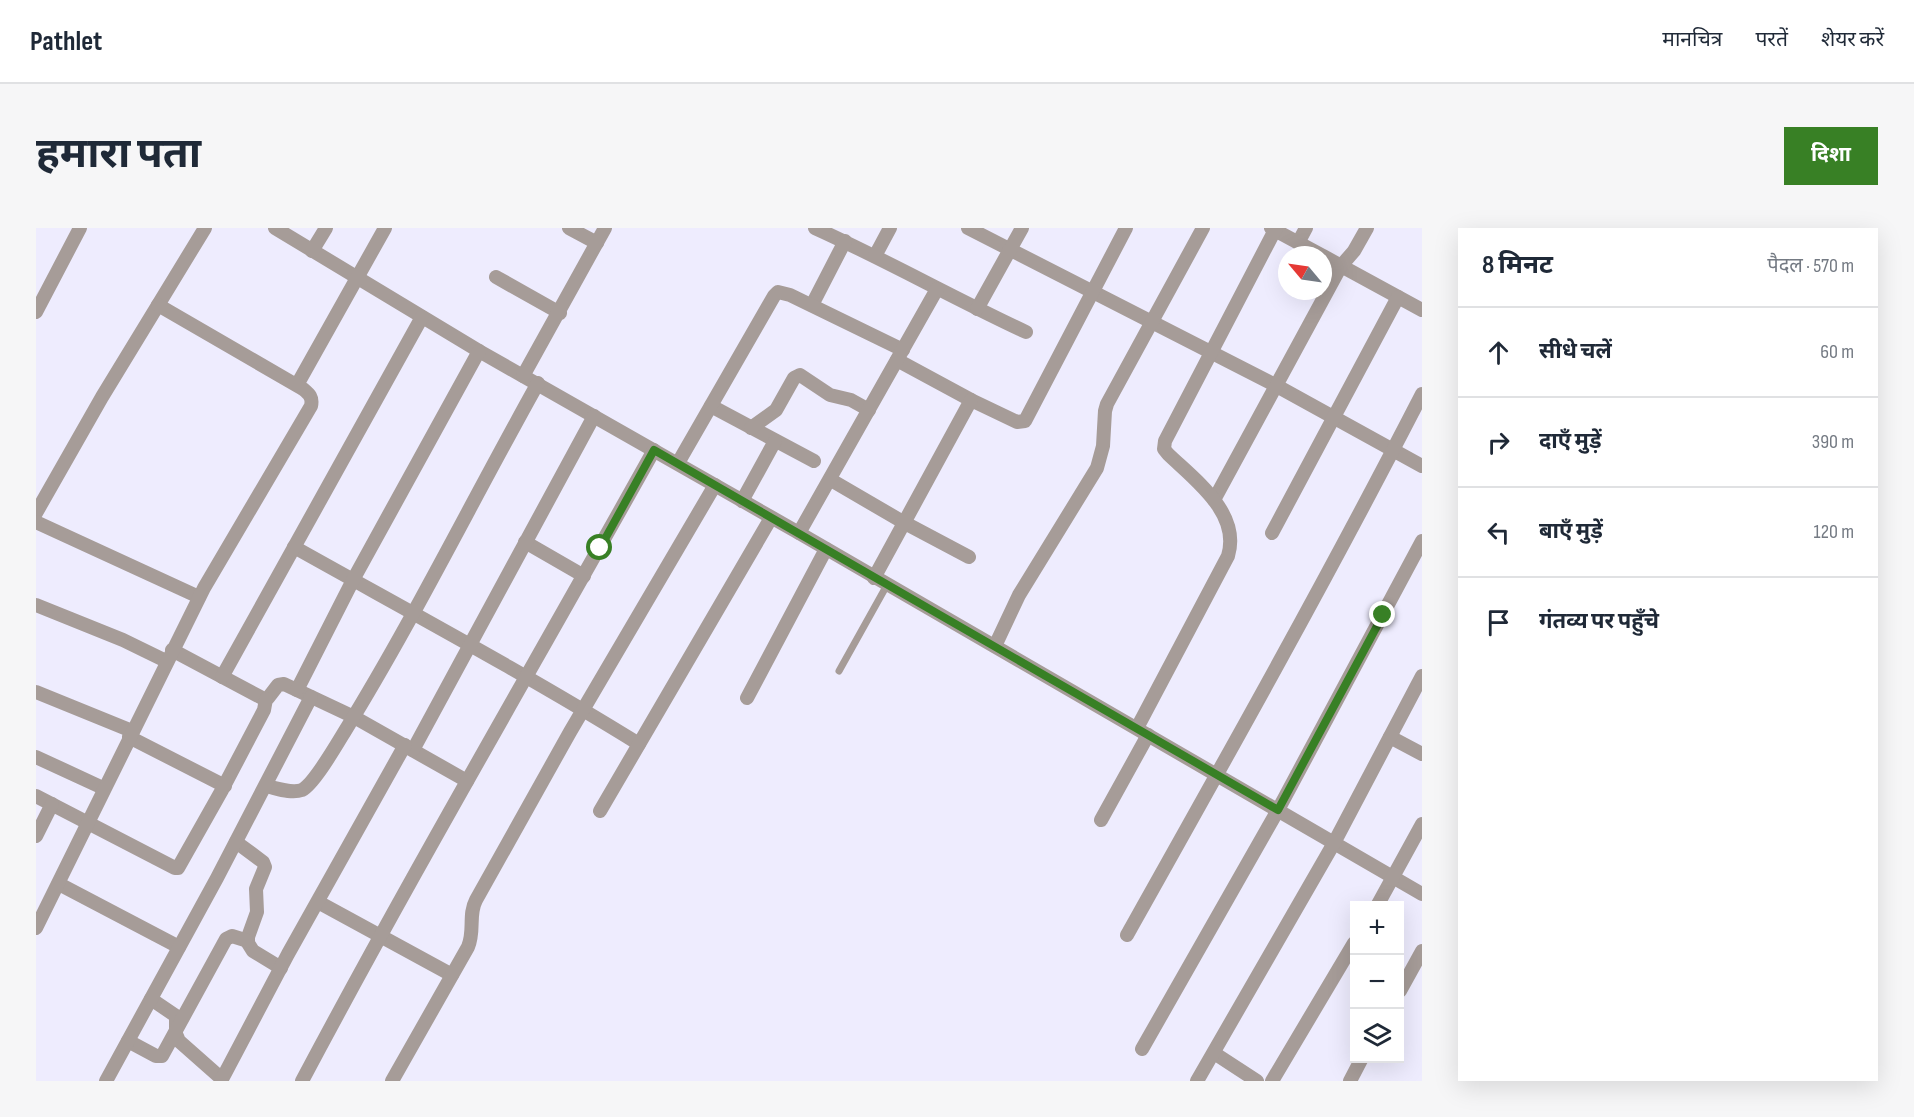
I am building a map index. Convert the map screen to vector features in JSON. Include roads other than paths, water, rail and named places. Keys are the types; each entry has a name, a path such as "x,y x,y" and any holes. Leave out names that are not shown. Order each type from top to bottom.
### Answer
{"street":[{"path":"36,312 80,228"},
{"path":"36,513 102,397 205,228"},
{"path":"275,228 479,351 678,463 1422,894"},
{"path":"312,251 326,228"},
{"path":"297,385 385,228"},
{"path":"569,228 597,243"},
{"path":"523,376 560,313 605,228"},
{"path":"815,228 1026,332"},
{"path":"875,256 890,228"},
{"path":"968,228 1094,291 1422,466"},
{"path":"977,309 1022,228"},
{"path":"678,463 778,292 784,292 812,305 900,355 970,400 1017,422 1025,421 1126,228"},
{"path":"995,646 1019,595 1097,468 1103,446 1105,411 1203,228"},
{"path":"1298,243 1306,228"},
{"path":"1214,500 1341,266 1354,251 1367,228"},
{"path":"1101,820 1231,547 1225,519 1214,500 1168,454 1164,445 1274,229 1304,246"},
{"path":"812,305 845,241"},
{"path":"1332,261 1422,310"},
{"path":"496,277 560,313"},
{"path":"799,533 937,289"},
{"path":"1272,533 1398,297"},
{"path":"36,928 199,597 311,406 310,395 297,385 158,305"},
{"path":"222,677 422,317"},
{"path":"297,690 353,580 479,351"},
{"path":"751,428 776,410 794,378 800,375 830,395 851,400 869,410"},
{"path":"266,786 289,791 305,788 331,753 413,612 538,383"},
{"path":"1127,935 1218,775 1422,394"},
{"path":"874,578 970,400"},
{"path":"711,406 814,461"},
{"path":"151,999 176,1016 176,1034 183,1046 221,1080 318,902 470,645 594,416"},
{"path":"742,501 775,441"},
{"path":"302,1081 467,781 528,677 654,450"},
{"path":"831,480 903,522 969,556"},
{"path":"392,1081 471,939 472,909 583,709 715,485"},
{"path":"600,811 771,518"},
{"path":"36,522 199,597"},
{"path":"1142,1049 1278,810 1422,541"},
{"path":"525,542 584,576"},
{"path":"294,547 528,677 639,744"},
{"path":"747,698 826,549"},
{"path":"36,605 222,677 266,699"},
{"path":"1197,1081 1334,843 1422,676"},
{"path":"36,796 170,866 178,868 225,786 264,710 266,699 280,684 354,717 467,781"},
{"path":"36,692 131,734 225,786"},
{"path":"106,1081 266,786 311,697"},
{"path":"1390,737 1422,754"},
{"path":"36,757 103,788"},
{"path":"36,836 52,804"},
{"path":"1380,901 1422,824"},
{"path":"236,842 263,862 265,867 256,888 257,912 248,937 250,948 281,968"},
{"path":"59,884 179,947"},
{"path":"318,902 452,975"},
{"path":"128,1041 160,1057 176,1034 226,939 232,936 248,941"},
{"path":"1272,1081 1350,950"},
{"path":"1404,985 1422,951"},
{"path":"1214,1053 1257,1081"},
{"path":"1350,1081 1360,1063"}],"lane":[{"path":"839,671 887,585"}]}
